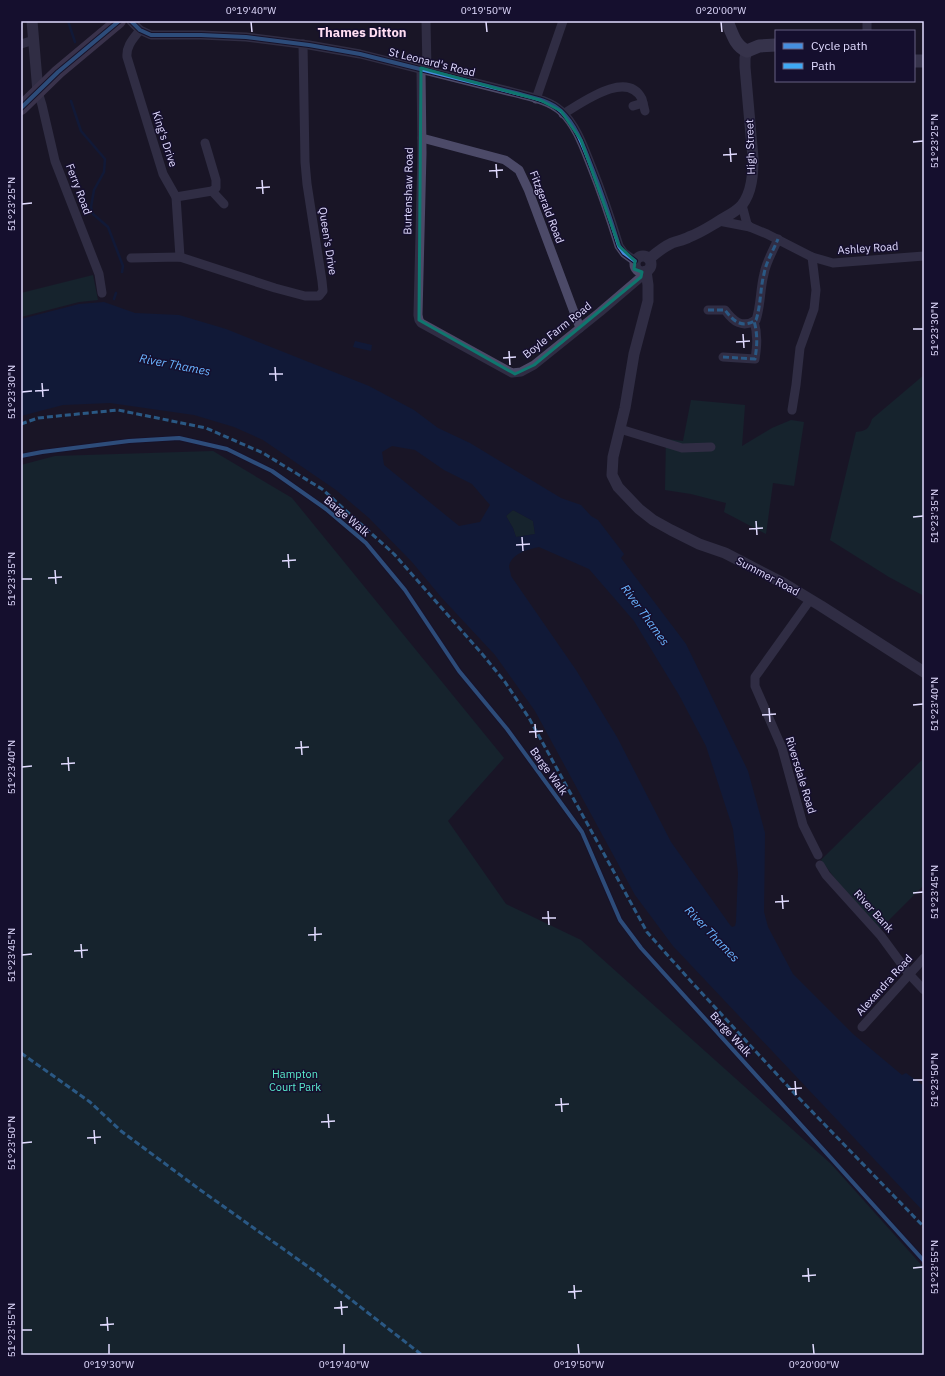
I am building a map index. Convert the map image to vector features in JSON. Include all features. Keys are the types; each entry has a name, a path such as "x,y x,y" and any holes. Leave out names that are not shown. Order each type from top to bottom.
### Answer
{"main road":[{"path":"21,108 58,72 119,21"},
{"path":"727,21 738,46 747,52 759,46 775,45"}],"street":[{"path":"32,21 38,92"},
{"name":"St Leonard's Road","path":"131,21 140,30 151,35 219,36 280,40 360,54 424,69 550,104 563,114 573,125 581,140 597,182 619,246 624,253 635,261"},
{"name":"Burtenshaw Road","path":"418,315 426,21"},
{"path":"536,99 563,21"},
{"name":"King's Drive","path":"140,30 128,45 126,51 127,57 163,174 176,197 180,257"},
{"path":"21,44 34,40"},
{"name":"Queen's Drive","path":"180,257 275,288 305,296 319,296 323,291 305,162 304,44"},
{"name":"High Street","path":"649,259 658,251 671,244 689,238 733,213 742,205 750,189 753,173 751,132 744,58 747,52"},
{"path":"563,114 606,90 617,87 628,87 634,90 641,98 644,107 633,106"},
{"name":"Ferry Road","path":"38,92 55,161 99,274 102,293"},
{"name":"Fitzgerald Road","path":"422,138 505,160 519,170 528,189 580,328"},
{"path":"176,197 212,191 216,188 216,180 205,143"},
{"path":"212,191 224,204"},
{"path":"742,205 747,224 750,227"},
{"name":"Ashley Road","path":"719,221 750,227 812,257 832,262 924,256"},
{"path":"708,310 725,310 737,323 756,320 759,313 766,265 778,240"},
{"path":"640,256 645,256 649,259 650,266 644,271 635,267 635,261 640,256"},
{"path":"131,258 180,257"},
{"path":"792,410 800,348 814,309 816,290 812,257"},
{"path":"644,271 648,285 648,301 634,354 620,429 682,448 711,447"},
{"name":"Boyle Farm Road","path":"418,315 419,320 425,325 515,374 534,365 641,278 644,271"},
{"path":"723,357 755,360 757,332 754,321"},
{"name":"Summer Road","path":"620,429 612,462 612,475 614,481 639,508 654,520 699,544 725,553 783,583 924,672"},
{"name":"Riversdale Road","path":"810,600 755,677 755,686 782,748 803,825 819,860"},
{"name":"River Bank","path":"819,860 826,875 881,936 909,974 924,990"},
{"name":"Alexandra Road","path":"862,1027 924,958"}],"highlighted area":[{"path":"421,68 540,100 561,111 581,140 619,246 635,261 634,269 642,272 641,277 534,365 515,374 419,320"}],"green space":[{"path":"93,275 98,300 79,302 21,317 21,293"},
{"path":"924,375 924,596 889,577 830,540 856,432 867,429 872,419"},
{"path":"691,400 745,405 742,446 772,428 791,420 804,422 794,486 773,483 766,534 724,512 726,503 691,494 665,490 666,439 683,441"},
{"name":"Hampton Court Park","path":"213,451 292,498 504,758 448,821 506,904 581,940 831,1164 924,1268 924,1355 21,1355 21,465 55,456"},
{"path":"513,510 533,521 535,534 516,537 506,516"},
{"path":"924,758 924,885 880,929 837,881 821,860"}],"water":[{"name":"River Thames","path":"104,302 135,313 179,315 226,329 369,386 414,410 438,428 470,443 561,498 581,505 591,516 598,520 624,554 621,558 686,644 748,771 765,833 764,912 768,927 793,974 853,1034 902,1075 906,1073 924,1086 924,1212 673,946 635,895 535,711 495,655 441,597 412,562 369,518 336,490 263,440 234,427 194,415 110,403 63,405 21,416 21,319 79,304","holes":["392,446 415,450 444,470 472,484 490,505 480,522 459,526 384,465 382,452","513,510 533,521 535,534 516,537 506,516","539,547 589,569 634,621 679,695 706,746 733,829 738,873 735,926 732,927 730,925 671,842 617,737 576,670 511,576 509,566 511,562 517,555 526,550"]},
{"path":"355,341 372,345 371,351 353,347"}],"waterway":[{"path":"68,21 75,42"},
{"path":"71,101 81,131 105,159 104,172 94,190 91,207 93,214 108,227 123,266 122,272"},
{"path":"114,299 116,293"}],"marked path":[{"path":"708,310 725,310 731,317 742,324 751,323 756,320 765,270 778,239"},
{"path":"723,357 755,359 757,340 754,321"},
{"path":"21,424 38,418 118,410 206,428 263,453 322,489 394,554 505,682 529,718 647,932 796,1095 924,1227"},
{"path":"21,1053 90,1102 121,1131 199,1189 317,1273 422,1355"}],"cycle path":[{"path":"21,108 58,72 119,21"},
{"path":"131,21 140,30 151,35 246,37 309,45 360,54 540,99 551,104 567,117 576,130 610,216 619,246 624,253 635,261"},
{"name":"Barge Walk","path":"21,456 129,441 179,438 227,449 272,471 326,509 366,543 405,590 459,671 507,729 582,832 620,920 641,948 924,1261"}],"district":[{"name":"Thames Ditton","path":"362,32"}]}
